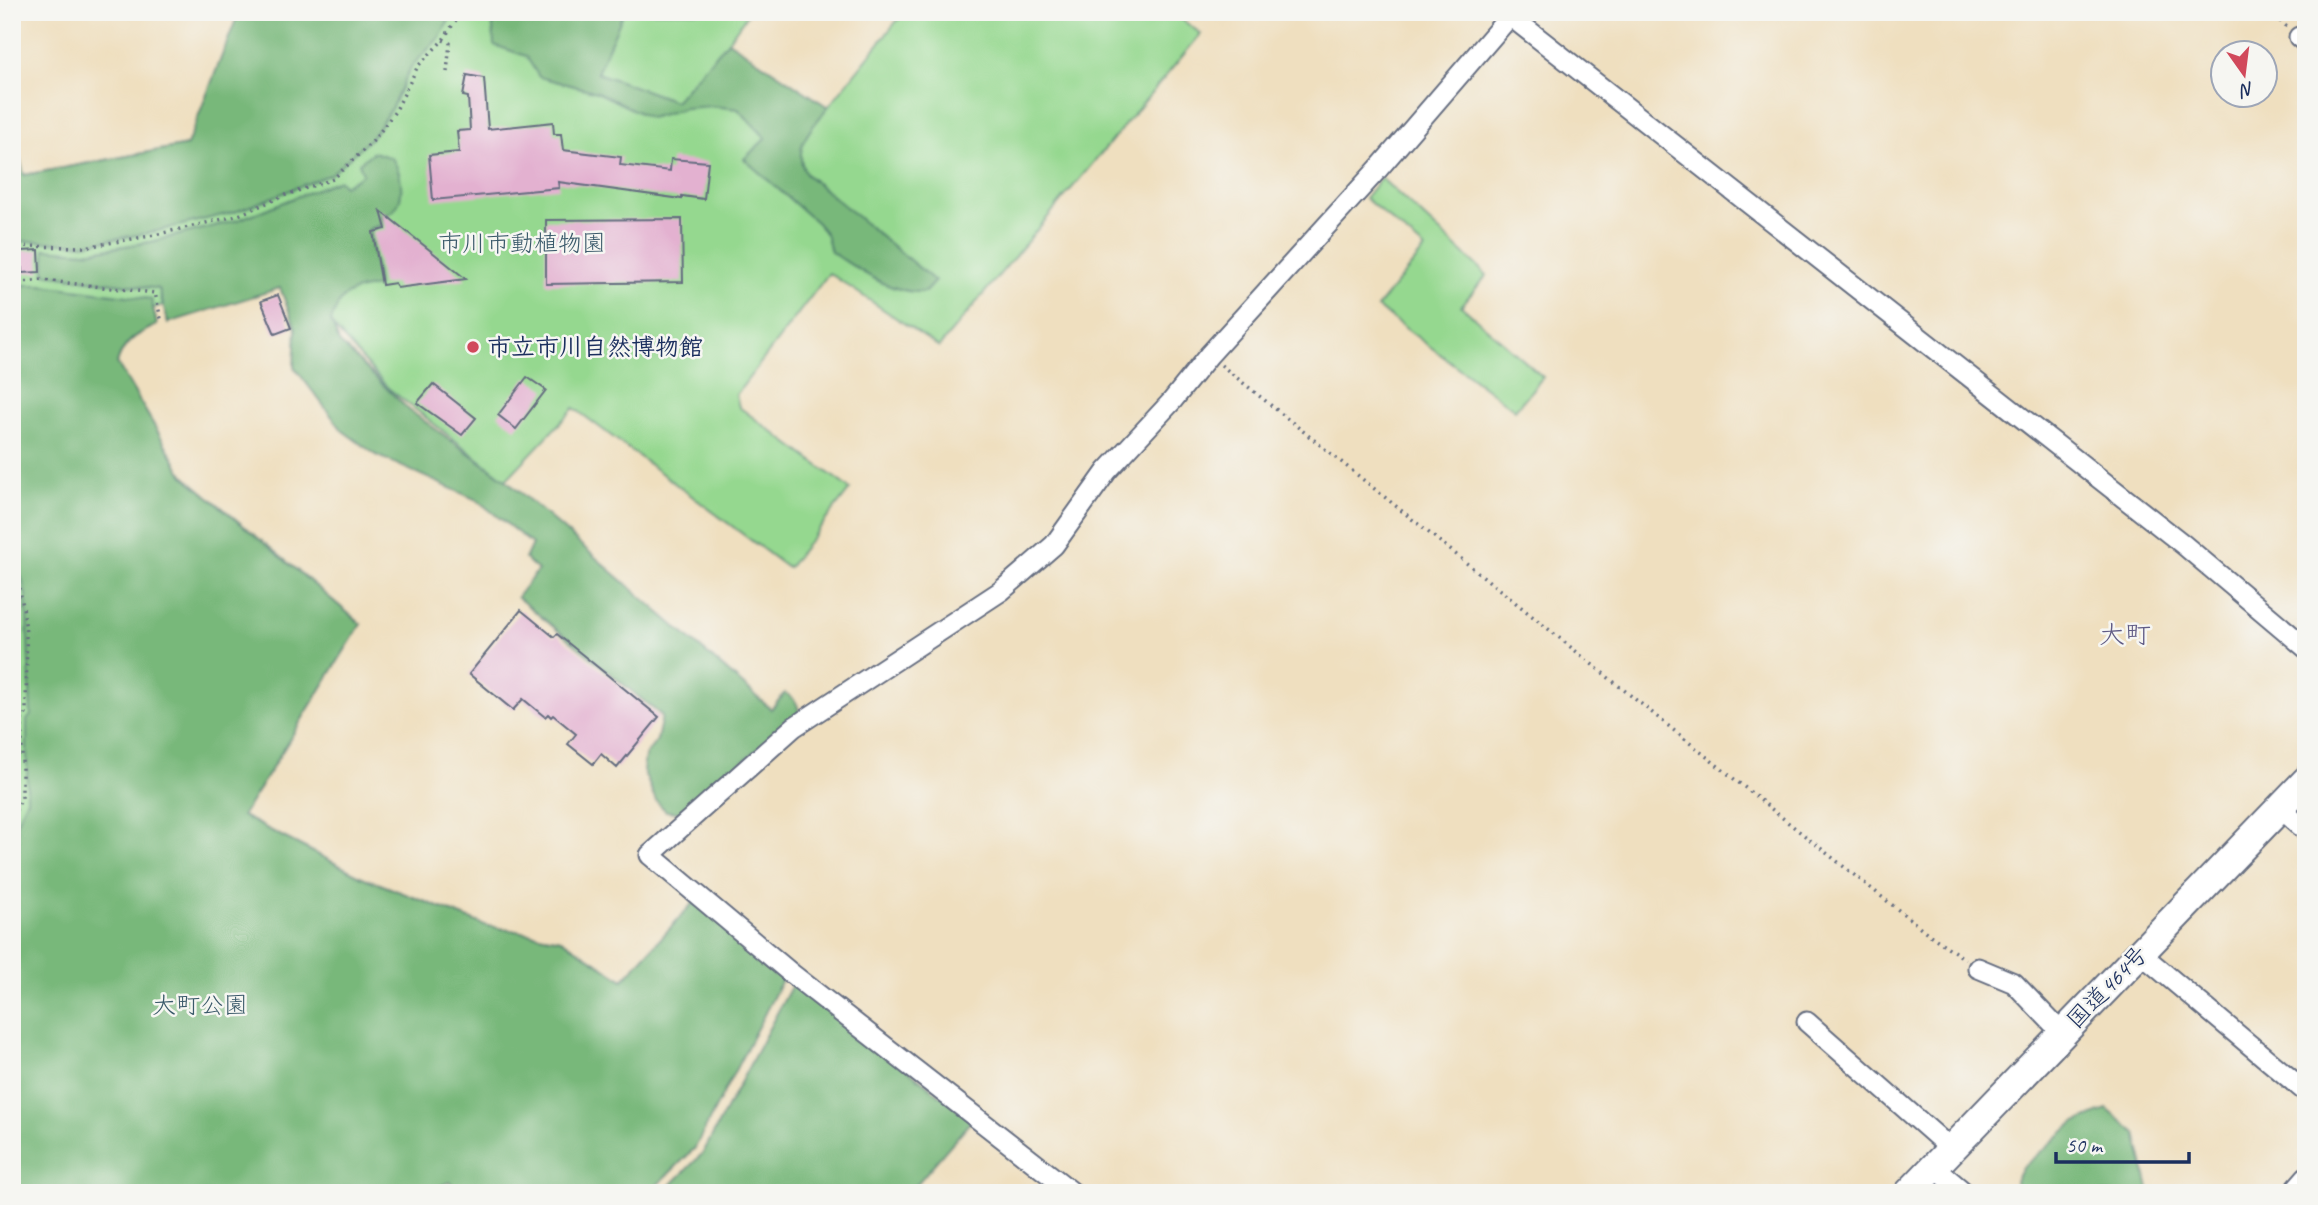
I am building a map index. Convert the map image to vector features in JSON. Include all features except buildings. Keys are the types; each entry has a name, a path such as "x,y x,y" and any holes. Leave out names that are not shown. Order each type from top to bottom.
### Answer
{"highway":[{"name":"国道464号","path":"1909,1193 2306,781"}],"street":[{"path":"1073,1193 792,974 650,855 794,727 1000,591 1054,545 1107,471 1378,168 1508,14 2184,545 2306,648"},
{"path":"2280,808 2306,831"},
{"path":"2140,953 2306,1092"},
{"path":"1978,968 2014,983 2062,1033"},
{"path":"1807,1022 1943,1158 1965,1193"},
{"path":"2292,1193 2306,1177"}],"path":[{"path":"12,246 85,247 150,236 236,216 333,178 374,140 396,110 418,66 443,40 461,12"},
{"path":"443,40 450,43 447,72"},
{"path":"12,283 42,280 155,293 162,323"},
{"path":"1209,355 1930,935 1978,968"},
{"path":"12,568 21,598 26,650 26,714 12,724"},
{"path":"12,822 22,798 22,719"},
{"path":"12,840 12,852"}],"green space":[{"path":"239,12 454,12 439,38 411,67 392,107 372,137 331,174 235,212 149,233 84,244 28,241 12,243 12,126 24,175 187,145"},
{"name":"市川市動植物園","path":"280,12 749,12 728,41 828,107 904,12 1172,12 1201,34 939,347 829,273 736,395 739,407 850,489 788,568 574,408 506,480 388,388 238,220 151,242 86,252 45,250 45,274 159,289 163,305 153,308 157,325 132,339 123,349 117,363 184,476 361,624 242,816 362,877 487,926 561,939 623,980 694,902 695,1148 649,1193 507,1122 424,1193 12,1193 12,174 24,175 187,145"},
{"path":"492,12 624,12 597,73 675,101 728,41 828,107 810,130 802,146 802,164 806,174 935,281 925,292 899,289 875,280 831,252 826,234 817,223 744,159 766,138 738,109 712,106 685,108 650,118 597,92 539,77 526,56 494,45"},
{"path":"373,152 392,158 401,183 400,200 396,208 381,217 382,225 369,229 378,286 353,291 343,298 331,321 339,342 409,410 506,480 771,709 785,693 797,703 799,713 683,813 666,811 656,801 643,770 645,756 657,740 662,716 517,597 538,570 525,559 532,544 477,500 376,455 343,431 294,367 296,329 280,288 168,323 159,289 45,274 45,249 86,252 151,242 238,220 339,180 344,186 363,174 359,163"},
{"path":"1381,178 1487,275 1461,306 1543,377 1515,410 1377,307 1425,249 1365,198"},
{"name":"大町公園","path":"42,285 151,299 157,325 132,339 123,349 117,363 184,476 361,624 242,816 362,877 487,926 561,939 623,980 694,902 783,978 695,1148 649,1193 460,1193 450,1182 424,1193 12,1193 12,864 18,848 16,823 27,799 27,720 31,715 26,596 12,557 12,287"},
{"path":"794,981 972,1120 909,1193 663,1193 703,1153"},
{"path":"2107,1109 2136,1133 2150,1193 2016,1193 2015,1181 2022,1168 2074,1123"}],"place":[{"name":"市立市川自然博物館","path":"473,347"}],"district":[{"name":"大町","path":"2125,634"}]}
